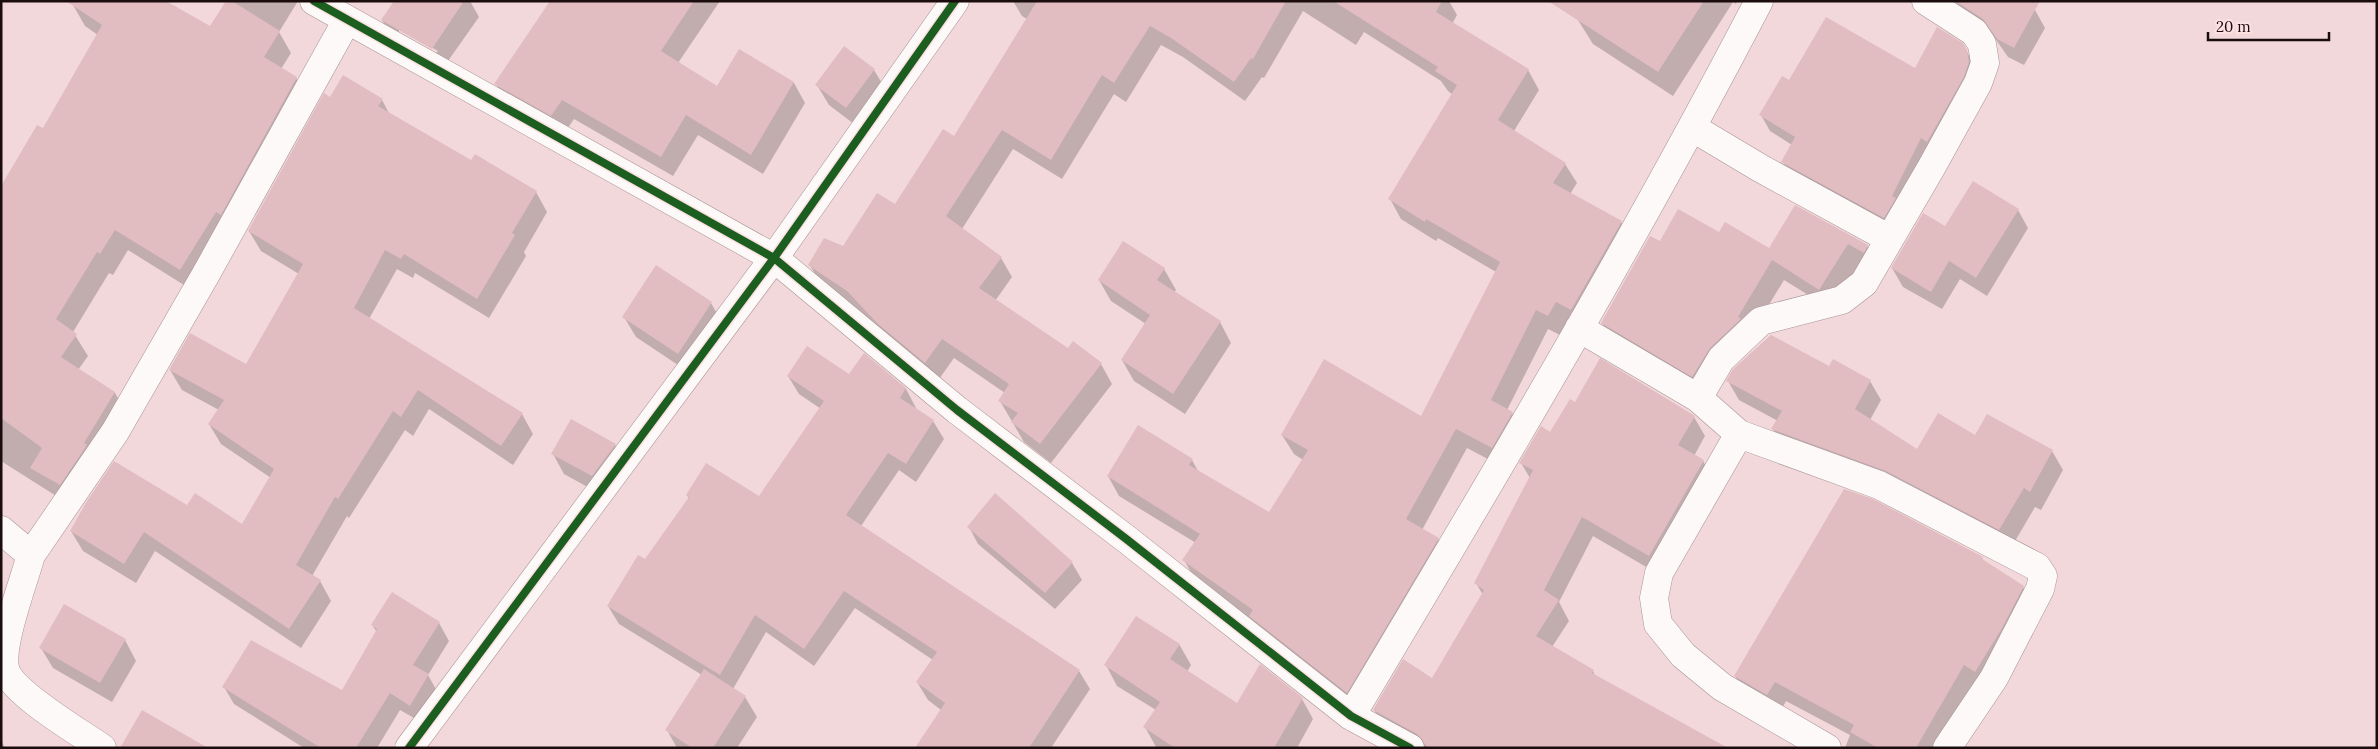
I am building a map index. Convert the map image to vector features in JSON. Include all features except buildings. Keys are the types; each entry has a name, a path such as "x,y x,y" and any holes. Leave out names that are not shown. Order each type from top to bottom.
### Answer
{"street":[{"path":"314,1 774,258 957,410 1125,538 1351,716 1410,748"},
{"path":"409,748 774,258 955,1"},
{"path":"1351,716 1508,453 1693,128 1759,1"},
{"path":"1698,398 1721,359 1761,321 1842,300 1864,283 1888,238 1974,92 1985,63 1982,44 1974,32 1926,1"},
{"path":"102,748 26,695 5,668 5,645 31,556 115,432 206,274 347,20"},
{"path":"1693,128 1760,168 1888,238"},
{"path":"1579,328 1698,398 1739,434 1878,485 2037,567 2043,576 2040,588 1994,678 1946,748"},
{"path":"1739,434 1659,573 1654,598 1658,624 1683,655 1722,687 1827,748"},
{"path":"1,530 31,556"}],"cycle path":[{"path":"314,1 774,258 957,410 1125,538 1351,716 1410,748"},
{"path":"409,748 774,258 955,1"}]}
